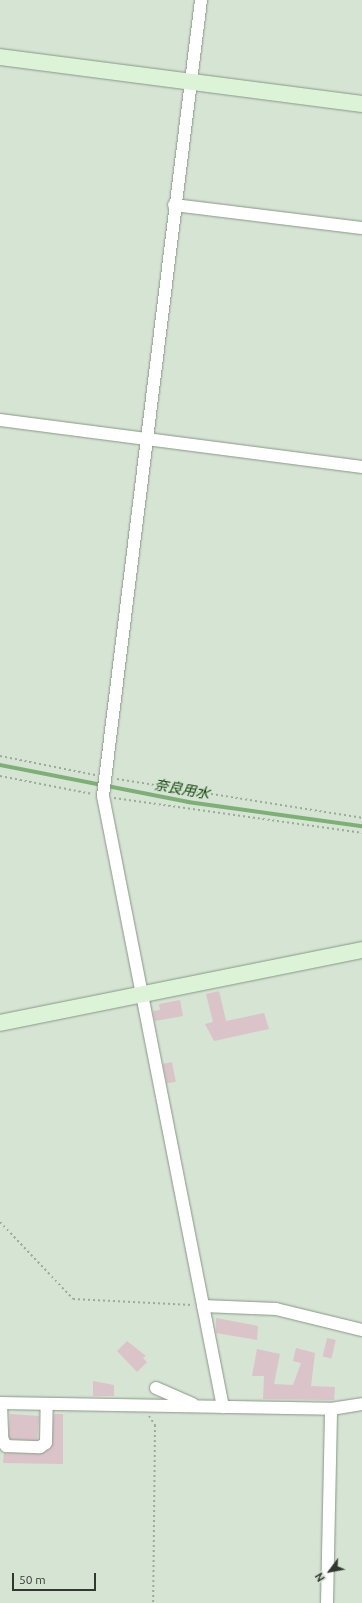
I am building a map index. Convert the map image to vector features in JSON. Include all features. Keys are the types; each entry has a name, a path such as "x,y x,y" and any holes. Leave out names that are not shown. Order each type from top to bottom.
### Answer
{"street":[{"path":"201,0 103,777 103,796 223,1407"},
{"path":"0,57 362,104"},
{"path":"174,205 362,228"},
{"path":"0,420 362,467"},
{"path":"0,1023 362,950"},
{"path":"203,1306 276,1309 362,1330"},
{"path":"156,1388 200,1406"},
{"path":"47,1404 46,1443 40,1447 6,1446 2,1438 1,1403 47,1404 142,1407 200,1406 331,1409 362,1404"},
{"path":"327,1603 331,1409"}],"path":[{"path":"0,756 103,777 362,818"},
{"path":"0,776 103,796 362,833"},
{"path":"0,1222 74,1299 203,1306"},
{"path":"142,1407 155,1425 153,1603"}],"building":[{"path":"219,991 226,1021 264,1013 269,1029 214,1041 205,1024 213,1022 206,994"},
{"path":"180,1000 183,1016 155,1021 153,1011 160,1010 159,1004"},
{"path":"172,1062 176,1082 167,1083 163,1064"},
{"path":"216,1318 258,1326 257,1340 216,1333"},
{"path":"327,1338 336,1340 331,1359 323,1357"},
{"path":"127,1341 146,1356 143,1358 147,1362 137,1372 117,1351"},
{"path":"296,1348 315,1353 311,1386 335,1387 334,1400 263,1399 264,1376 252,1376 257,1349 280,1354 274,1384 293,1385 301,1363 293,1361"},
{"path":"93,1381 114,1385 114,1396 93,1396"},
{"path":"10,1414 39,1416 37,1441 8,1439"},
{"path":"54,1414 63,1414 63,1464 3,1463 4,1453 40,1454 50,1449"}],"waterway":[{"name":"奈良用水","path":"0,765 188,802 362,826"}]}
